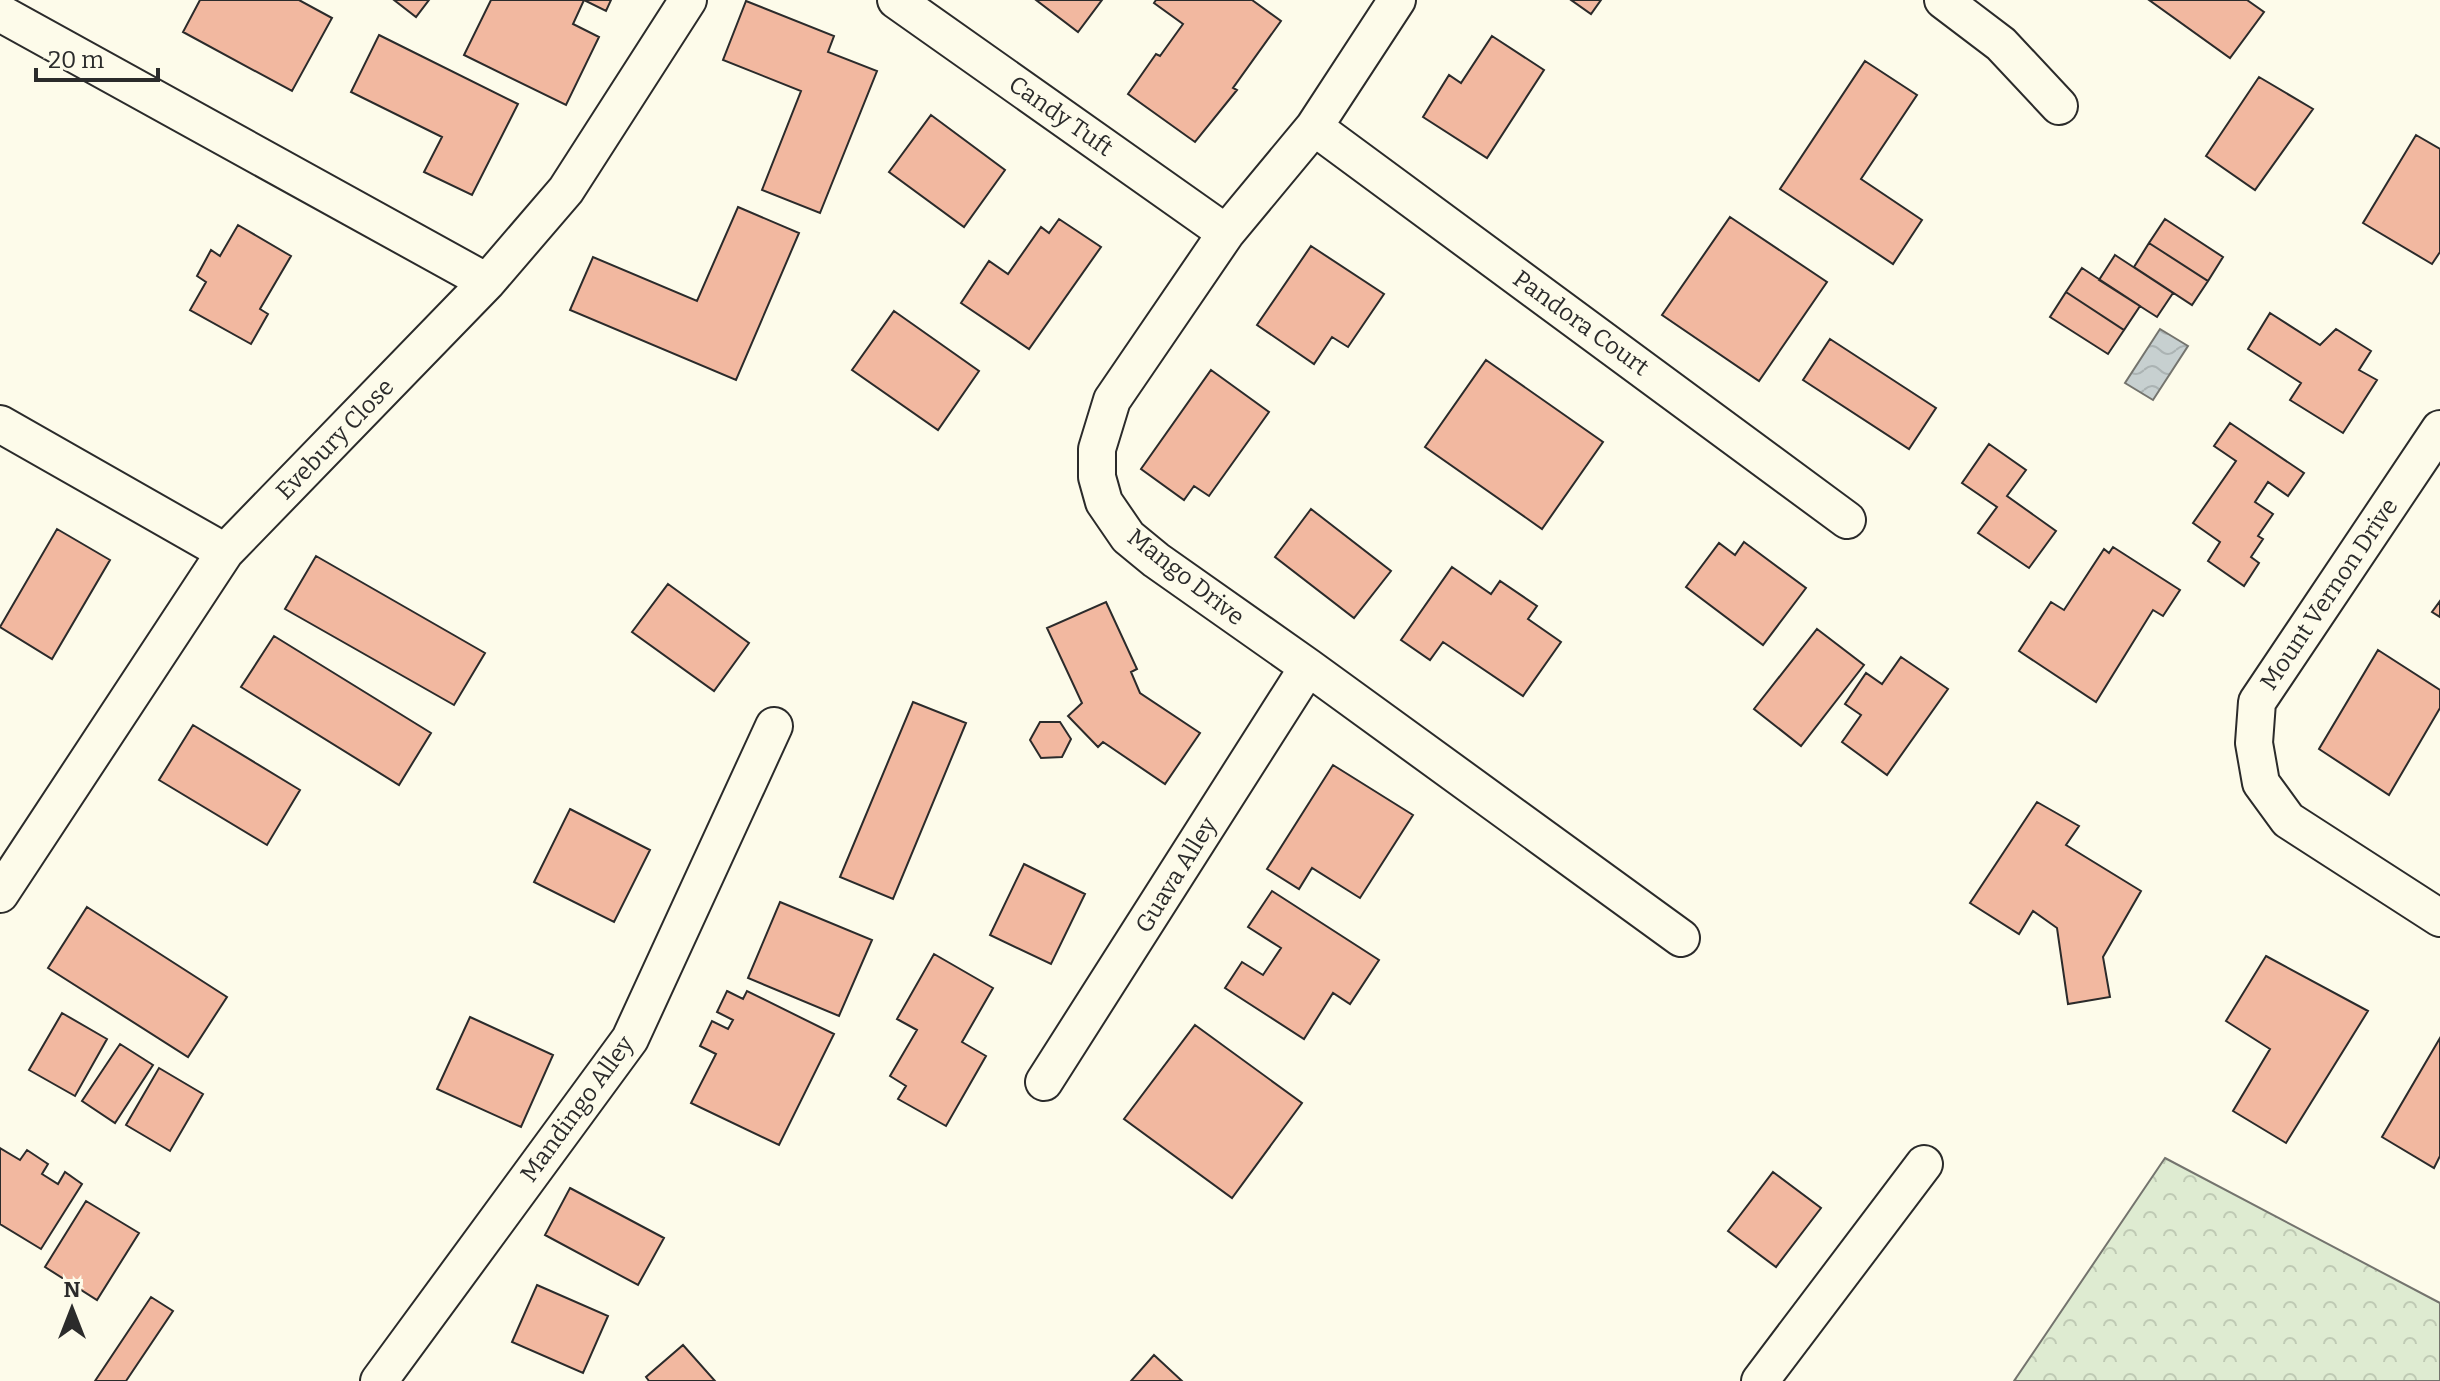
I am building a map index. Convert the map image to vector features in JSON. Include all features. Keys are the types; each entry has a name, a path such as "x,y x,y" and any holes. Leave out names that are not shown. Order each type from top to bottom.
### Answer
{"street":[{"name":"Evebury Close","path":"0,892 225,552 487,282 566,190 688,0"},
{"name":"Candy Tuft","path":"896,0 1226,233"},
{"name":"Mango Drive","path":"1397,0 1314,127 1226,233 1112,400 1097,449 1097,477 1104,502 1128,537 1156,560 1681,938"},
{"path":"1943,0 2001,44 2059,106"},
{"path":"0,13 487,282"},
{"name":"Pandora Court","path":"1314,127 1847,520"},
{"path":"0,424 225,552"},
{"name":"Mount Vernon Drive","path":"2440,429 2257,702 2254,743 2261,783 2288,820 2440,918"},
{"name":"Guava Alley","path":"1044,1082 1308,667"},
{"name":"Mandingo Alley","path":"379,1381 630,1039 774,726"},
{"path":"1760,1381 1924,1164"}],"green space":[{"path":"2165,1158 2440,1303 2440,1381 2014,1381"}],"water":[{"path":"2160,329 2188,346 2153,400 2125,383"}],"building":[{"path":"200,0 299,0 332,18 292,91 183,32"},
{"path":"394,0 429,0 416,17"},
{"path":"491,0 584,0 573,24 599,37 566,105 464,55"},
{"path":"584,0 611,0 606,11"},
{"path":"1036,0 1102,0 1078,32"},
{"path":"1156,0 1252,0 1281,21 1233,88 1237,90 1195,142 1128,94 1156,54 1160,56 1183,24 1154,3"},
{"path":"1571,0 1601,0 1591,14"},
{"path":"2149,0 2247,0 2264,12 2230,58"},
{"path":"746,1 834,36 828,52 877,71 820,213 762,190 801,91 723,60"},
{"path":"379,35 518,104 472,195 424,172 442,137 351,92"},
{"path":"1492,36 1544,70 1487,158 1423,117 1449,75 1461,83"},
{"path":"1865,61 1917,95 1861,179 1922,220 1893,264 1780,189"},
{"path":"2259,77 2313,109 2255,190 2206,156"},
{"path":"931,115 1005,170 964,227 889,172"},
{"path":"2416,135 2440,149 2440,252 2432,264 2363,223"},
{"path":"738,207 799,233 736,380 570,310 593,257 697,301"},
{"path":"1730,217 1827,282 1759,381 1662,315"},
{"path":"1059,219 1101,247 1029,349 961,303 989,261 1008,274 1041,227 1049,233"},
{"path":"2165,219 2223,257 2208,281 2149,243"},
{"path":"238,225 291,256 260,309 268,314 251,344 190,310 206,282 197,276 211,250 220,256"},
{"path":"2149,243 2208,281 2192,305 2134,267"},
{"path":"1311,246 1384,294 1348,347 1332,337 1314,364 1257,325"},
{"path":"2115,255 2173,293 2157,317 2099,280"},
{"path":"2082,268 2140,306 2124,330 2066,292"},
{"path":"2066,292 2124,330 2108,354 2050,317"},
{"path":"894,311 979,371 938,430 852,370"},
{"path":"2270,313 2320,345 2336,329 2371,351 2359,370 2377,380 2343,433 2290,400 2301,383 2248,349"},
{"path":"1830,339 1936,408 1909,449 1803,380"},
{"path":"1486,360 1603,442 1542,529 1425,447"},
{"path":"1211,370 1269,412 1209,496 1194,486 1184,500 1141,469"},
{"path":"2230,423 2304,473 2288,496 2268,482 2255,502 2273,514 2258,536 2263,539 2251,557 2259,563 2244,586 2208,561 2220,542 2193,523 2236,461 2214,446"},
{"path":"1989,444 2026,470 2007,496 2056,531 2029,568 1978,533 1997,507 1962,483"},
{"path":"1311,509 1391,571 1354,618 1275,557"},
{"path":"57,529 110,560 52,659 0,627"},
{"path":"1744,542 1806,588 1763,645 1686,587 1719,543 1735,555"},
{"path":"2113,547 2180,590 2163,616 2153,610 2096,702 2019,651 2051,602 2064,610 2104,549 2109,553"},
{"path":"316,556 485,653 454,705 285,609"},
{"path":"1452,567 1491,594 1500,581 1537,606 1528,619 1561,642 1523,696 1443,642 1430,660 1401,640"},
{"path":"668,584 749,643 714,691 632,632"},
{"path":"2440,601 2440,617 2432,612"},
{"path":"1106,602 1137,669 1131,672 1140,693 1200,733 1165,784 1103,742 1098,747 1068,716 1082,703 1047,628"},
{"path":"1817,629 1864,665 1801,746 1754,709"},
{"path":"274,636 431,733 399,785 241,687"},
{"path":"2378,650 2440,690 2440,708 2389,795 2319,749"},
{"path":"1901,657 1948,689 1887,775 1842,742 1861,715 1845,704 1866,673 1882,684"},
{"path":"913,702 966,723 893,899 840,877"},
{"path":"1040,722 1060,722 1071,739 1062,757 1041,758 1030,740"},
{"path":"193,725 300,790 267,845 159,780"},
{"path":"1333,765 1413,815 1360,898 1312,868 1299,889 1267,869"},
{"path":"2037,802 2079,826 2066,845 2141,891 2103,957 2110,997 2068,1004 2057,928 2033,911 2019,934 1970,903"},
{"path":"570,809 650,850 614,922 534,882"},
{"path":"1024,864 1085,894 1051,964 990,935"},
{"path":"1272,891 1379,960 1350,1004 1333,993 1304,1039 1225,988 1242,962 1263,975 1281,948 1248,927"},
{"path":"780,902 872,940 839,1016 748,978"},
{"path":"87,907 227,997 188,1057 48,968"},
{"path":"934,954 993,988 962,1042 986,1056 946,1126 898,1099 906,1086 890,1076 917,1030 897,1019"},
{"path":"2266,956 2368,1011 2286,1143 2233,1111 2270,1049 2226,1021"},
{"path":"727,991 743,999 747,991 834,1034 779,1145 691,1103 716,1054 700,1046 712,1021 728,1029 733,1020 717,1012"},
{"path":"62,1013 107,1039 75,1096 29,1070"},
{"path":"470,1017 553,1055 521,1127 437,1089"},
{"path":"1195,1025 1302,1103 1232,1198 1124,1119"},
{"path":"2440,1038 2440,1156 2434,1168 2382,1137"},
{"path":"120,1044 153,1065 115,1123 82,1101"},
{"path":"159,1068 203,1094 170,1151 126,1125"},
{"path":"0,1148 20,1160 27,1150 48,1164 42,1174 58,1184 65,1172 82,1184 41,1249 0,1224"},
{"path":"1773,1172 1821,1208 1776,1267 1728,1231"},
{"path":"570,1188 664,1238 638,1285 545,1235"},
{"path":"86,1201 139,1233 97,1300 45,1267"},
{"path":"537,1285 608,1316 583,1373 512,1342"},
{"path":"151,1297 173,1311 126,1381 95,1381"},
{"path":"683,1345 715,1381 649,1381 646,1377"},
{"path":"1154,1355 1182,1381 1131,1381"}]}
